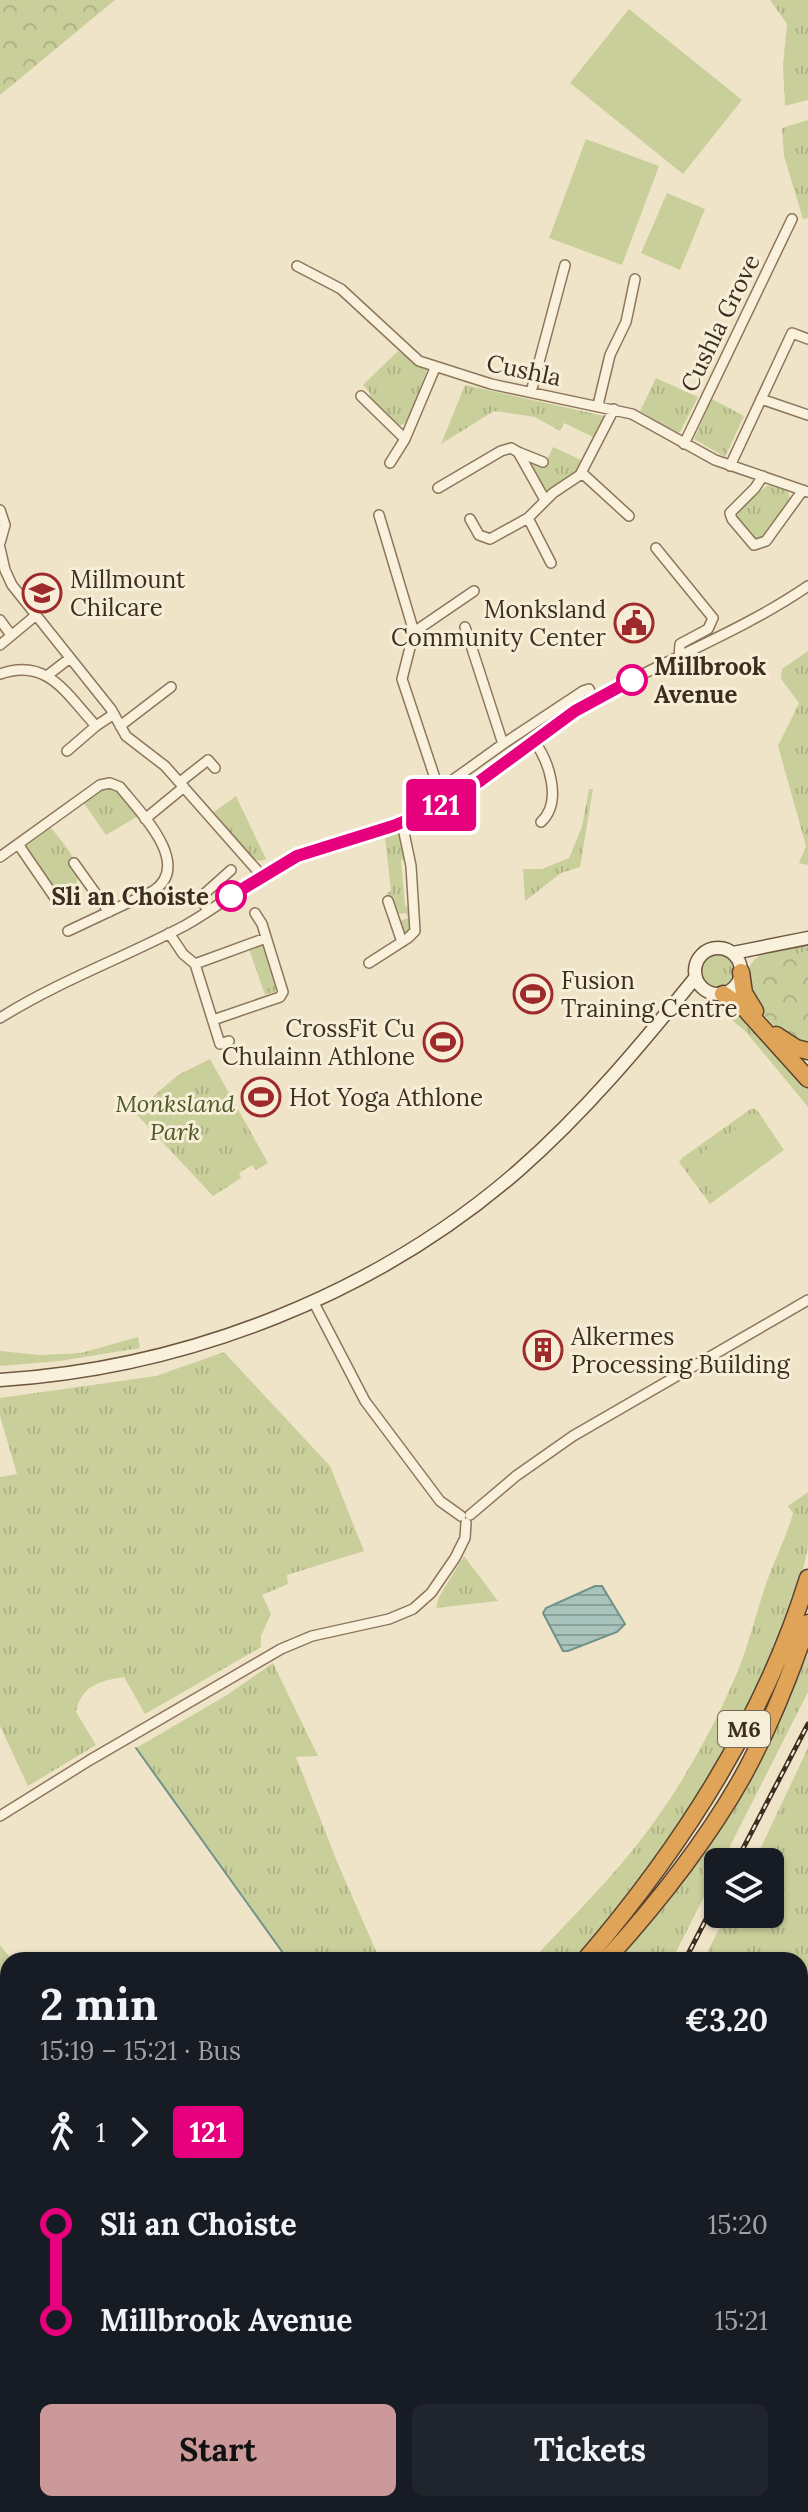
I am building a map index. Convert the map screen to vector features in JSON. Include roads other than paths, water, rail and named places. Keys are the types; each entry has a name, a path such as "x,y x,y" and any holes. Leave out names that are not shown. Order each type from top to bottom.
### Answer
{"highway":[{"path":"741,970 744,993 763,1021 784,1041 808,1051"},
{"path":"716,993 745,1009 808,1079"},
{"name":"M6","path":"591,1952 658,1868 713,1785 776,1666 808,1578"},
{"name":"M6","path":"612,1952 709,1829 742,1778 777,1708 808,1623"}],"main road":[{"path":"0,1380 70,1373 144,1360 231,1334 313,1301 366,1274 423,1241 508,1179 598,1094 695,978 697,960 704,952 717,947 733,953 808,938"},
{"path":"673,1007 735,986 741,970 766,947"},
{"path":"733,953 741,970"},
{"path":"695,978 703,989 716,993"}],"street":[{"name":"Cushla Grove","path":"684,444 792,219"},
{"path":"531,392 565,265"},
{"name":"Cushla","path":"297,266 341,289 419,361 491,384 632,414 730,466 763,476 805,491 766,541 754,545 730,513 763,476"},
{"path":"598,405 610,355 626,322 635,279"},
{"path":"730,466 794,330 808,339"},
{"path":"390,463 405,439 435,368"},
{"path":"361,396 405,439"},
{"path":"761,399 808,415"},
{"path":"470,519 479,535 490,539 528,518 545,500 582,473 614,409"},
{"path":"438,488 509,448 543,462"},
{"path":"518,452 545,500"},
{"path":"582,473 629,516"},
{"path":"0,510 5,525 0,546 7,576 35,616 114,714 126,736 160,761 262,876"},
{"path":"379,515 414,632 402,679 433,778 444,784 450,782 583,691 589,689 594,700"},
{"path":"528,518 551,563"},
{"path":"656,548 713,618 708,629 680,644 679,657"},
{"path":"0,1018 48,990 169,933 297,856 428,812 462,793 594,700 754,621 808,586"},
{"path":"414,632 474,591"},
{"path":"0,645 35,616"},
{"path":"0,620 11,635"},
{"path":"465,627 503,744"},
{"path":"48,675 70,658"},
{"path":"0,674 22,668 48,675 96,726"},
{"path":"120,726 171,687"},
{"path":"67,751 114,714"},
{"path":"534,741 549,769 552,800 549,813 541,822"},
{"path":"145,819 208,760 215,768"},
{"path":"0,857 107,783 120,787 165,848 165,882 147,894 68,931"},
{"path":"369,963 413,934 416,928 409,852 402,823"},
{"path":"18,844 55,898 63,898"},
{"path":"74,863 109,912"},
{"path":"208,911 201,899 203,895 231,870"},
{"path":"388,901 402,942"},
{"path":"213,1020 280,997 283,985 255,913"},
{"path":"394,919 405,916"},
{"path":"169,933 183,954 195,964 220,1044 229,1041"},
{"path":"195,964 266,938"},
{"path":"0,1816 281,1649 312,1636 380,1622 408,1612 431,1593 455,1558 465,1538 466,1518 516,1476 573,1436 808,1300"},
{"path":"313,1301 365,1401 440,1501 466,1518"}],"water":[{"path":"595,1586 602,1586 625,1624 617,1632 563,1651 543,1613 546,1608"}],"waterway":[{"path":"136,1748 282,1952"}],"railway":[{"path":"743,1848 808,1724"},
{"path":"689,1952 704,1923"}],"place":[{"name":"Millmount Chilcare","path":"42,593"},
{"name":"Monksland Community Center","path":"634,623"},
{"name":"Millbrook Avenue","path":"632,680"},
{"name":"Sli an Choiste","path":"231,896"},
{"name":"Fusion Training Centre","path":"533,994"},
{"name":"CrossFit Cu Chulainn Athlone","path":"443,1042"},
{"name":"Hot Yoga Athlone","path":"261,1097"},
{"name":"Alkermes Processing Building","path":"543,1350"}],"park label":[{"name":"Monksland Park","path":"175,1117"}]}
